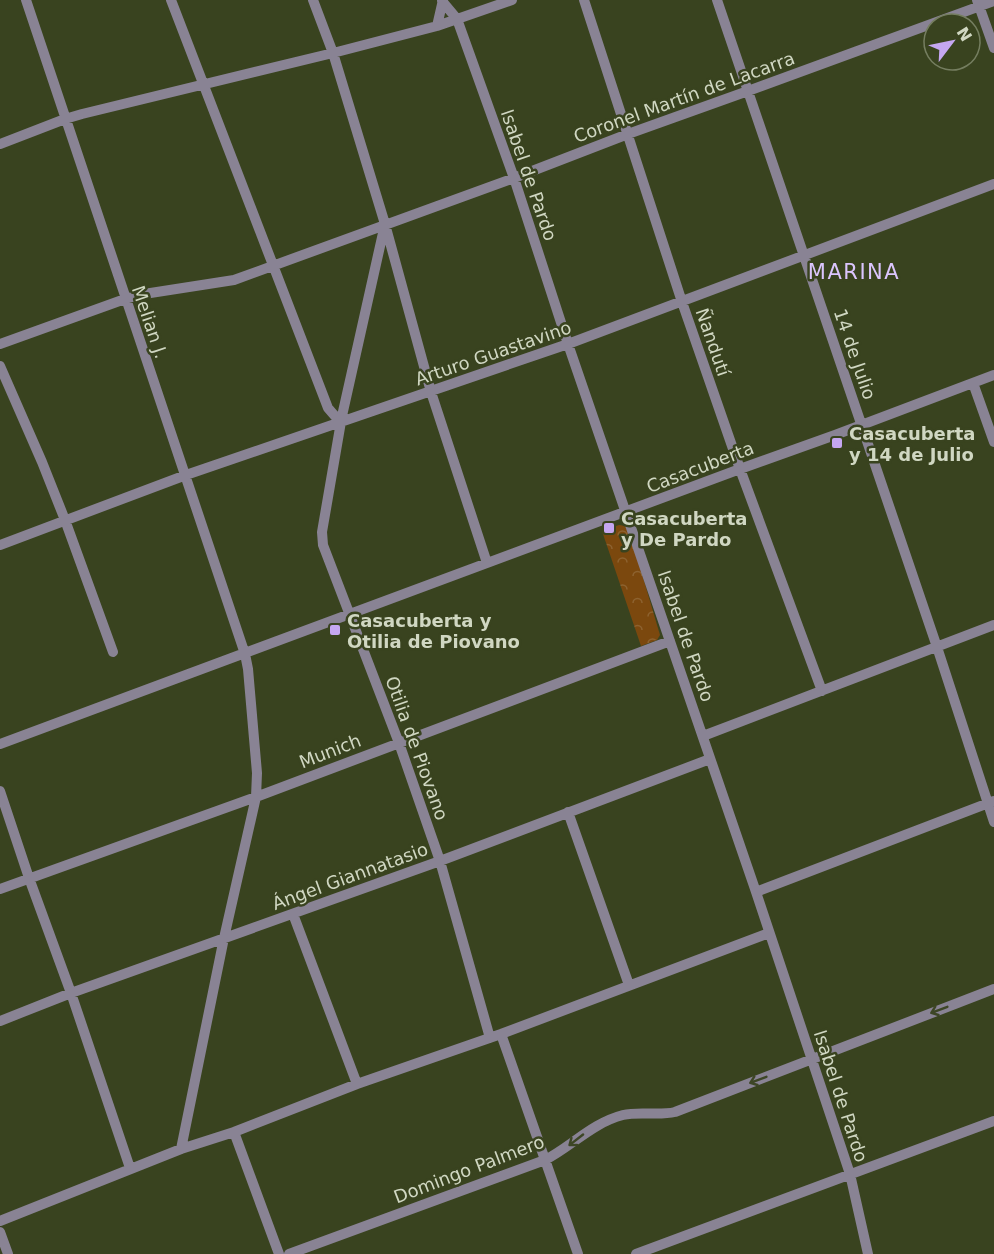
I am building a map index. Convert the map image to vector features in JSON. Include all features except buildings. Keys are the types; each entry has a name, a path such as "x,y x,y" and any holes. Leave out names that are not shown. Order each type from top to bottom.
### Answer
{"street":[{"name":"Melian J.","path":"26,0 186,475 248,669 257,773 256,797 224,938 181,1149"},
{"path":"171,0 328,408 341,423"},
{"path":"313,0 333,53 385,224 431,392 487,563"},
{"path":"437,26 443,0"},
{"name":"Isabel de Pardo","path":"443,0 457,19 514,178 568,344 756,892 850,1174 868,1254"},
{"path":"0,144 65,119 437,26 512,0"},
{"name":"Ñandutí","path":"584,0 682,302 740,469 822,692"},
{"name":"14 de Julio","path":"717,0 991,802 994,822"},
{"name":"Coronel Martín de Lacarra","path":"0,344 125,298 234,280 514,178 627,134 748,92 978,3 994,1"},
{"path":"978,3 994,48"},
{"name":"Arturo Guastavino","path":"0,545 186,475 568,344 994,184"},
{"name":"Otilia de Piovano","path":"385,224 341,423 322,532 322,544 351,614 440,861 490,1038"},
{"path":"0,366 65,520 113,652"},
{"name":"Casacuberta","path":"0,744 994,375"},
{"path":"973,383 994,442"},
{"path":"703,736 994,625"},
{"name":"Munich","path":"0,889 256,797 670,640"},
{"name":"Ángel Giannatasio","path":"0,1022 70,993 440,861 710,759"},
{"path":"0,791 130,1168"},
{"path":"756,892 991,802"},
{"path":"568,812 629,985"},
{"path":"293,914 357,1084"},
{"path":"0,1221 130,1168 234,1132 357,1084 501,1034 769,933"},
{"name":"Domingo Palmero","path":"289,1254 544,1160 558,1153 586,1131 622,1115 675,1112 994,988"},
{"path":"501,1034 578,1254"},
{"path":"636,1254 994,1121"},
{"path":"234,1132 279,1254"},
{"path":"0,1232 8,1254"}],"green space":[{"path":"619,525 627,526 629,530 660,635 657,640 641,646 602,531"}],"place":[{"name":"Casacuberta y 14 de Julio","path":"837,443"},
{"name":"Casacuberta y De Pardo","path":"609,528"},
{"name":"Casacuberta y Otilia de Piovano","path":"335,630"}],"district":[{"name":"MARINA","path":"854,272"}]}
